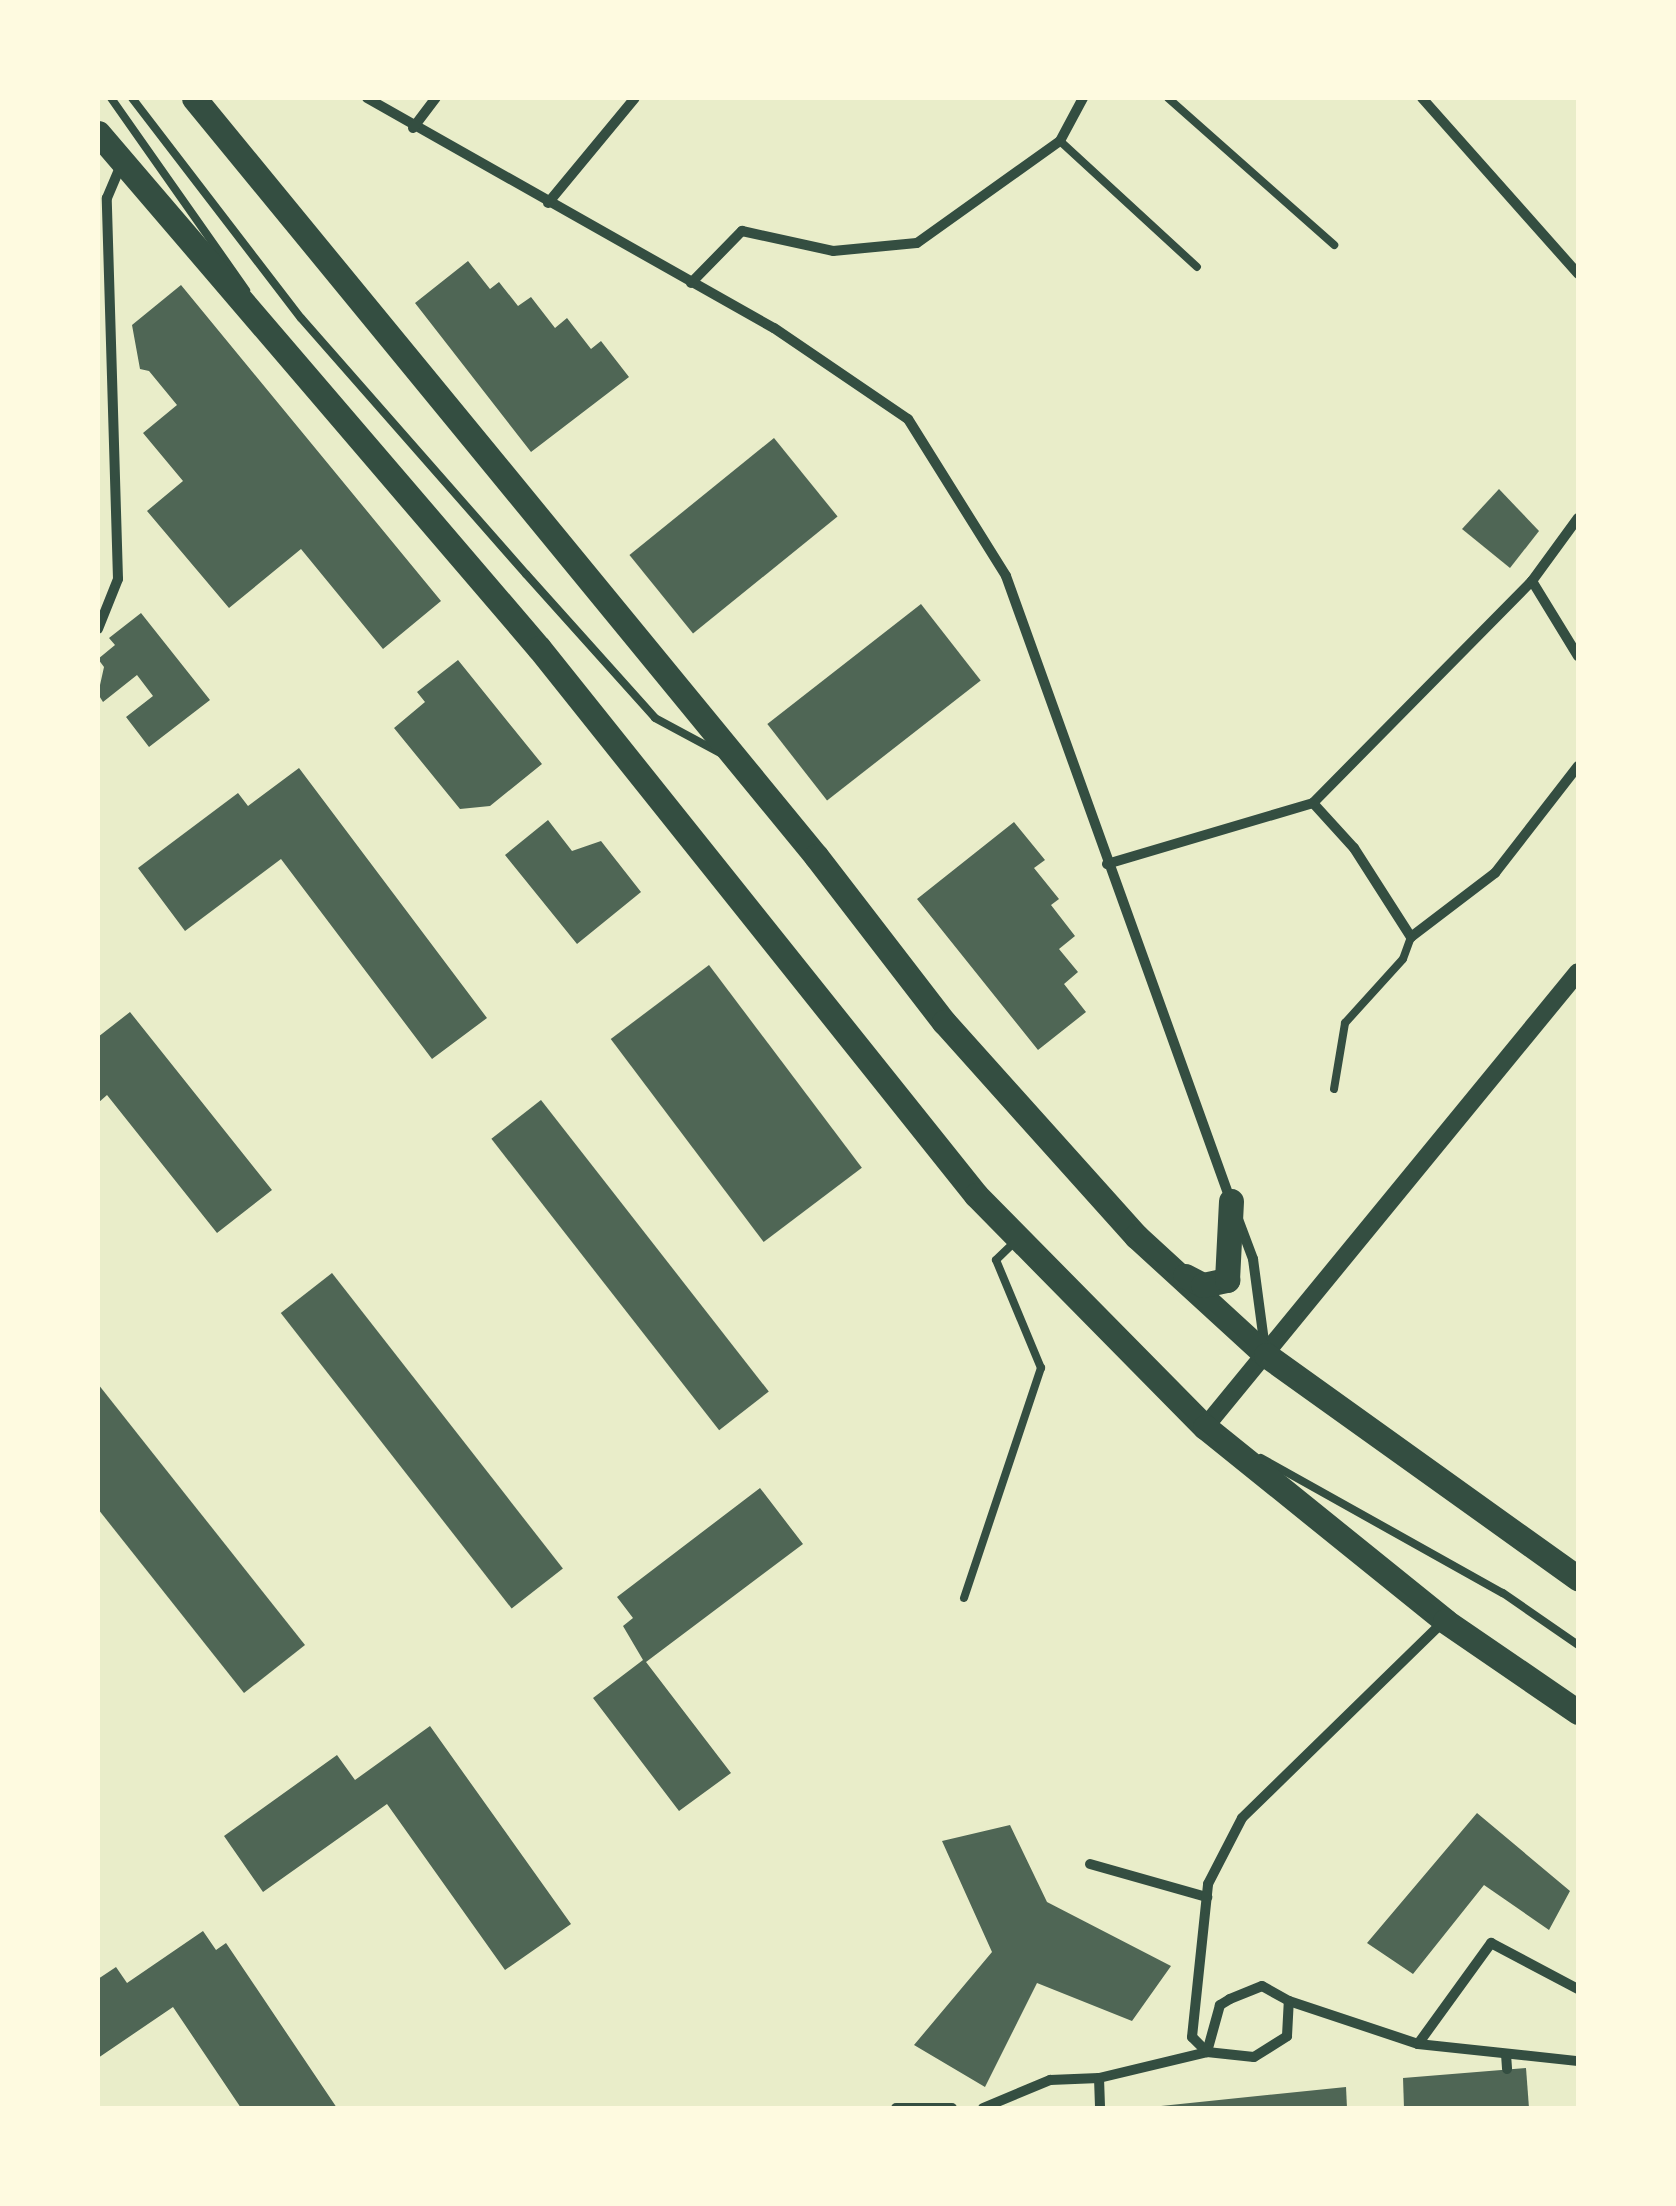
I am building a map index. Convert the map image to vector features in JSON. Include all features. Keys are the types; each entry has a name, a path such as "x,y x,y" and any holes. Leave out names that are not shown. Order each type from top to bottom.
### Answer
{"main road":[{"path":"194,98 742,765 944,1022 1174,1271 1266,1355 1578,1578"},
{"path":"98,133 539,648 976,1195 1205,1427 1445,1620 1578,1712"},
{"path":"1174,1271 1203,1285 1227,1280 1231,1201"}],"street":[{"path":"366,98 413,128 774,328 908,420 1006,576 1253,1259 1266,1355"},
{"path":"413,128 436,98"},
{"path":"548,203 635,98"},
{"path":"691,283 742,232 833,251 917,244 1060,141 1083,98"},
{"path":"1422,98 1578,274"},
{"path":"98,629 118,579 106,198 122,163"},
{"path":"1107,864 1313,804 1532,581 1578,518"},
{"path":"1532,581 1578,656"},
{"path":"1313,804 1354,848 1411,937 1495,873 1578,766"},
{"path":"1205,1427 1578,972"},
{"path":"1207,2052 1192,2037 1207,1897 1242,1818 1445,1620"},
{"path":"1090,1864 1207,1897"},
{"path":"1418,2044 1491,1943 1578,1989"},
{"path":"1207,2052 1220,2006 1262,1986 1289,2000 1418,2044 1578,2061"},
{"path":"983,2108 1050,2080 1099,2078 1207,2052 1254,2057 1287,2036 1289,2000"},
{"path":"1506,2054 1507,2069"},
{"path":"1099,2078 1100,2108"},
{"path":"896,2108 952,2108"}],"lane":[{"path":"110,98 232,264 273,338"},
{"path":"132,98 302,318 655,718 742,765"},
{"path":"1168,98 1334,245"},
{"path":"1060,141 1197,268"},
{"path":"1334,1089 1344,1023 1402,960 1411,937"},
{"path":"964,1598 1041,1368 996,1260 1020,1237"},
{"path":"1205,1427 1504,1593 1578,1645"}],"building":[{"path":"468,261 490,289 499,282 518,306 531,297 555,328 567,318 591,349 601,341 629,377 531,452 415,303"},
{"path":"181,285 441,601 383,649 301,549 229,608 147,511 183,481 143,433 177,405 149,371 140,369 132,325"},
{"path":"774,438 838,516 693,634 629,555"},
{"path":"1499,489 1539,531 1510,568 1462,529"},
{"path":"921,604 981,680 827,800 767,724"},
{"path":"141,613 210,700 149,747 126,717 153,696 137,675 103,702 98,694 104,667 98,659 115,645 109,638"},
{"path":"458,660 542,764 490,806 460,809 394,728 425,702 417,692"},
{"path":"299,768 487,1018 432,1059 281,859 185,931 138,868 238,793 248,806"},
{"path":"548,820 572,851 601,841 641,892 577,944 505,855"},
{"path":"1014,822 1045,860 1034,868 1059,899 1051,905 1075,936 1059,949 1078,972 1064,984 1086,1012 1038,1050 917,899"},
{"path":"709,965 862,1168 764,1242 611,1039"},
{"path":"130,1012 272,1190 217,1233 107,1095 98,1103 98,1037"},
{"path":"541,1100 769,1392 719,1430 491,1139"},
{"path":"332,1273 563,1569 512,1609 281,1313"},
{"path":"98,1384 305,1645 244,1693 98,1509"},
{"path":"760,1488 803,1544 646,1662 731,1773 679,1811 593,1698 643,1660 623,1626 633,1618 617,1597"},
{"path":"430,1726 571,1924 505,1970 387,1804 263,1892 224,1836 337,1755 355,1780"},
{"path":"1477,1813 1570,1891 1549,1930 1484,1885 1413,1974 1367,1943"},
{"path":"1010,1825 1047,1902 1171,1966 1132,2021 1037,1983 985,2087 914,2045 992,1952 942,1841"},
{"path":"203,1931 216,1950 226,1943 337,2108 241,2108 173,2007 98,2058 98,1979 116,1967 127,1983"},
{"path":"1526,2068 1529,2108 1404,2108 1403,2078"},
{"path":"1346,2087 1347,2108 1161,2108 1161,2106"}]}
